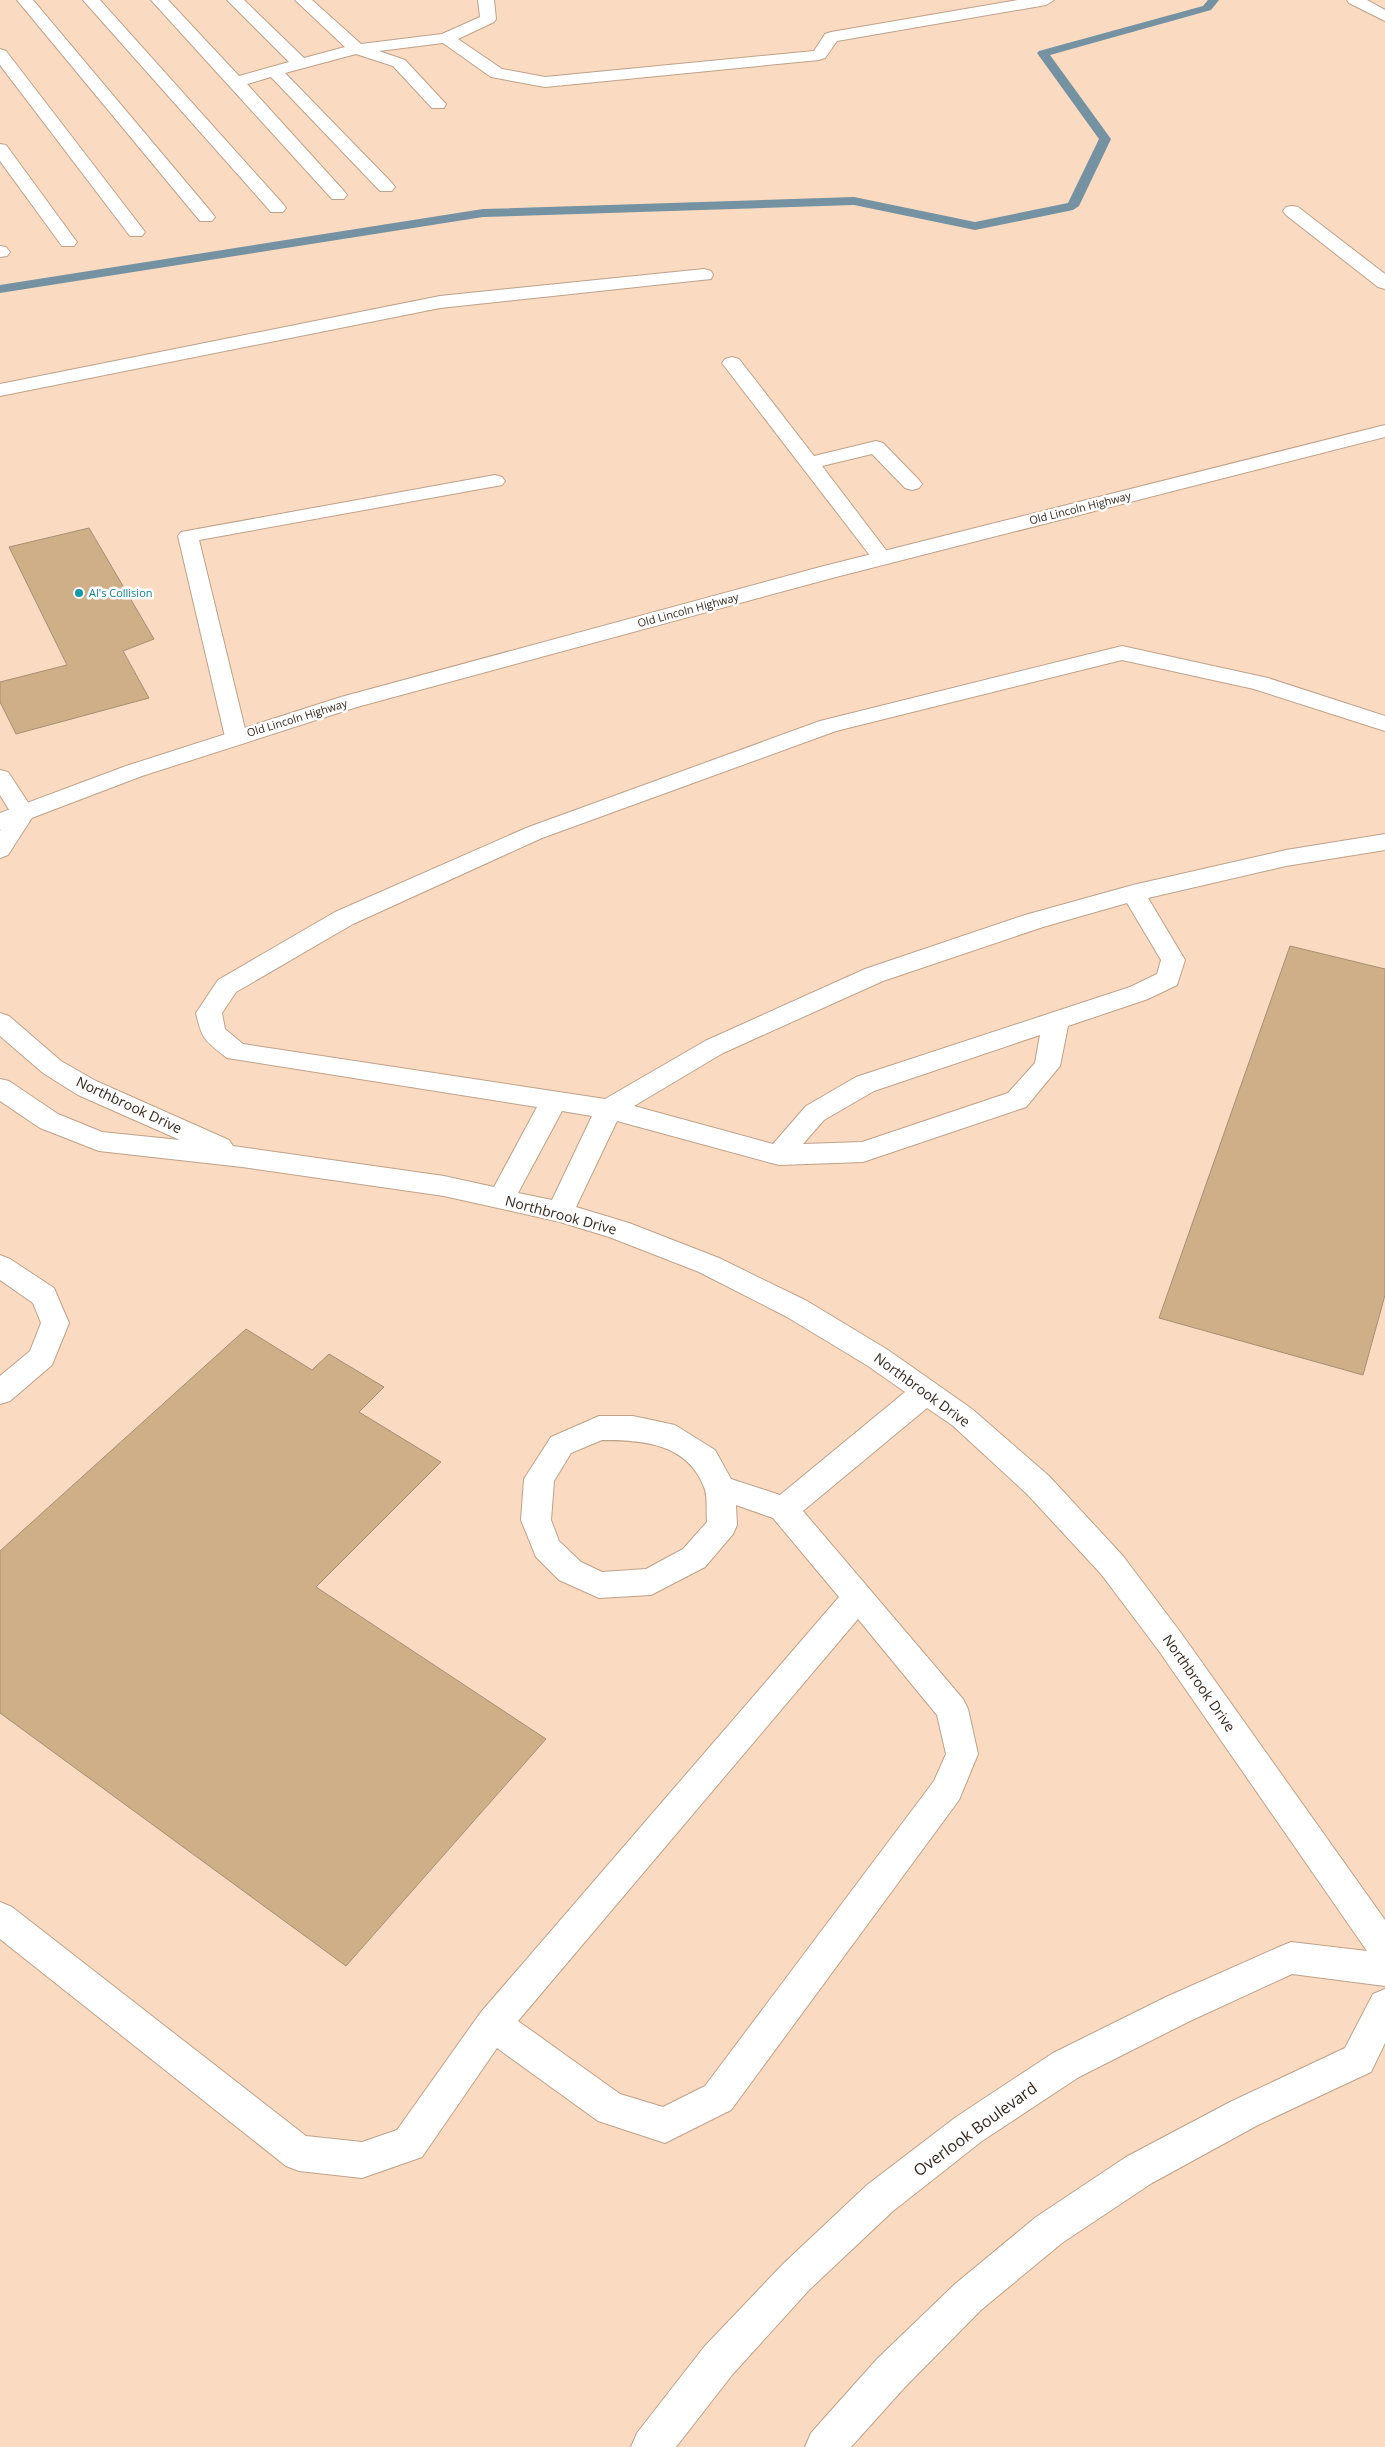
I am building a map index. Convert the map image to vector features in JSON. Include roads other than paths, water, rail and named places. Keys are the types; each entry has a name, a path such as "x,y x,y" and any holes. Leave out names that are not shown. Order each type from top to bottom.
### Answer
{"main road":[{"path":"25,0 206,217"},
{"path":"91,0 277,208"},
{"path":"159,0 236,82 338,196"},
{"path":"235,0 301,64"},
{"path":"303,0 357,49 399,63 438,104"},
{"path":"236,82 357,49 446,38 488,19 486,0"},
{"path":"446,38 496,73 545,82 820,55 831,37 1046,0"},
{"path":"1355,0 1385,16"},
{"path":"0,54 136,232"},
{"path":"274,71 386,187"},
{"path":"0,149 68,242"},
{"path":"1292,210 1385,284"},
{"path":"0,390 440,302 704,275"},
{"path":"732,364 882,558"},
{"name":"Old Lincoln Highway","path":"0,822 134,772 349,702 882,558 1385,432"},
{"path":"809,463 876,447 912,484"},
{"path":"236,738 188,536 495,482"},
{"path":"1056,1020 1047,1066 1017,1100 863,1152 779,1155 609,1109 236,1052 213,1033 209,1013 228,986 344,918 534,833 828,726 1122,653 1260,683 1385,724"},
{"path":"0,777 23,813 0,850"},
{"path":"560,1212 609,1109 714,1046 874,974 1034,921 1133,893 1286,858 1385,842"},
{"path":"779,1155 815,1113 865,1084 1139,993 1168,979 1173,960 1133,893"},
{"name":"Northbrook Drive","path":"0,1022 52,1067 87,1088 242,1157"},
{"name":"Northbrook Drive","path":"0,1088 50,1121 99,1141 242,1157 444,1186 560,1212 618,1230 718,1270 797,1309 878,1358 962,1417 1038,1485 1112,1565 1170,1642 1385,1949"},
{"path":"501,1198 554,1101"},
{"path":"0,1266 44,1296 55,1323 42,1357 0,1393"},
{"path":"784,1509 926,1392"},
{"path":"493,2024 610,2109 664,2125 718,2098 947,1790 962,1754 952,1709 784,1509 720,1488 704,1458 665,1433 633,1428 599,1428 561,1445 539,1479 536,1520 547,1548 570,1571 599,1586 651,1582 694,1558 722,1525 720,1488"},
{"path":"0,1918 299,2153 362,2160 409,2144 493,2024 858,1597"},
{"name":"Overlook Boulevard","path":"651,2447 718,2361 796,2277 880,2198 969,2129 1058,2070 1178,2009 1291,1958 1385,1970"},
{"path":"825,2447 891,2373 968,2297 1049,2230 1139,2170 1245,2113 1358,2060 1385,2006"}],"waterway":[{"path":"0,289 483,213 854,201 975,226 1073,206 1105,139 1043,53 1207,8 1214,0"}],"place":[{"name":"Al's Collision","path":"79,593"}]}
